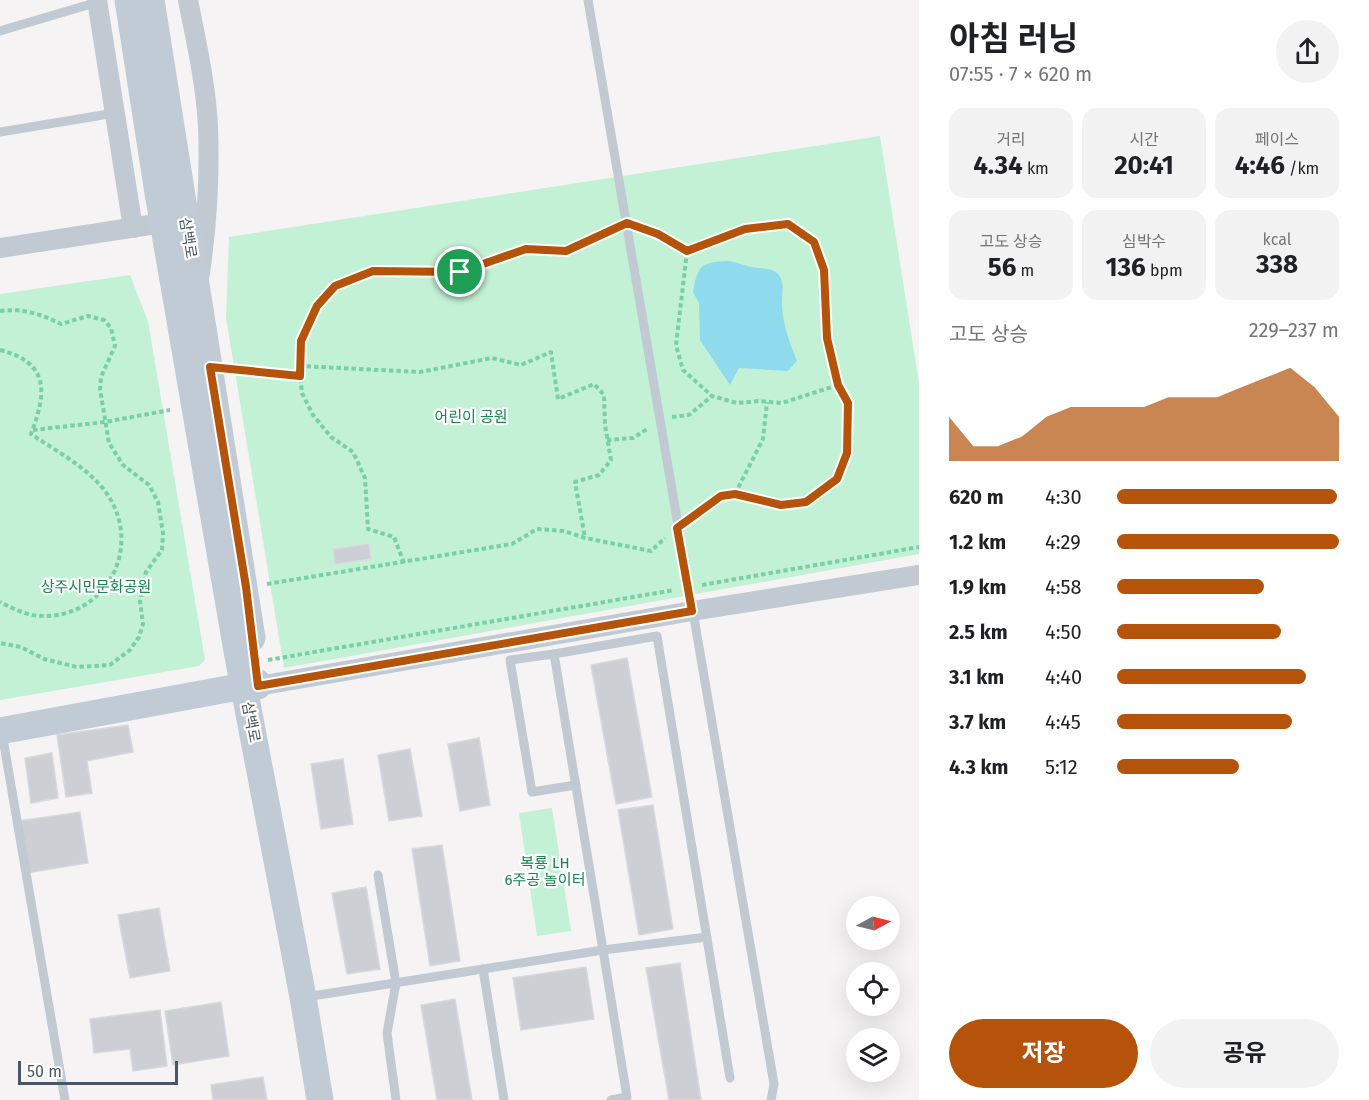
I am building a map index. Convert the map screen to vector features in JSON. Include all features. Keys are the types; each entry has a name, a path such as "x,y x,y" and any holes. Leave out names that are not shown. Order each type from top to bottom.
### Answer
{"street":[{"path":"128,0 163,223 252,678"},
{"name":"삼백로","path":"152,0 197,293 246,587 252,678 320,1100"},
{"path":"188,0 208,124 207,220 197,293"},
{"path":"97,1 133,228"},
{"path":"0,248 163,223"},
{"path":"1,730 252,678 919,575"}],"lane":[{"path":"588,0 774,1084 771,1100"},
{"path":"0,31 97,1"},
{"path":"0,132 115,113"},
{"path":"576,785 532,792 510,660 657,636 730,1078"},
{"path":"554,654 627,1097 611,1100"},
{"path":"1,730 65,1100"},
{"path":"378,875 396,982 387,1033 396,1100"},
{"path":"303,997 603,950 706,937"},
{"path":"483,969 504,1100"}],"path":[{"path":"404,563 394,537 369,529 365,478 353,452 331,437 313,415 302,393 299,366 301,341 317,306 335,286 373,271 460,272 526,249 566,251 627,223 658,234 687,251"},
{"path":"246,587 512,544 537,529 564,531 585,538 651,551 677,528 721,496 735,494 781,505 806,502 837,479 847,453 848,403 838,385 827,338 824,270 814,242 788,224 745,229 687,251"},
{"path":"687,251 676,345 683,370 712,396 737,403 782,403 838,385"},
{"path":"0,311 19,310 40,313 61,324 87,316 104,320 111,328 116,346 100,383 109,443 123,465 149,485 158,502 163,533 162,550 146,573 140,601 142,624 139,637 130,650 110,665 77,667 44,659 21,647 0,643"},
{"path":"0,350 16,354 37,374 43,389 42,404 31,434 85,470 101,487 114,506 121,545 117,567 105,589 86,606 44,616 23,613 0,602"},
{"path":"299,366 420,372 492,358 521,365 551,352 558,399 594,384 604,395 605,425 611,460 600,475 575,482 585,538"},
{"path":"210,367 300,376"},
{"path":"735,494 763,439 767,402"},
{"path":"33,430 105,422 170,410"},
{"path":"252,678 688,587 919,547"}],"green space":[{"name":"어린이 공원","path":"880,136 919,383 919,554 284,668 226,318 229,237"},
{"name":"상주시민문화공원","path":"130,275 148,321 205,660 199,666 0,700 0,294"},
{"name":"복룡 LH 6주공 놀이터","path":"552,808 571,931 537,936 519,813"}],"water":[{"path":"728,261 772,270 778,274 783,285 784,320 797,361 788,371 739,368 730,385 700,340 699,303 693,292 697,276 706,264"}],"building":[{"path":"369,544 371,559 335,564 333,549"},
{"path":"627,658 652,797 616,804 591,665"},
{"path":"128,725 133,752 87,761 92,793 66,797 57,735"},
{"path":"479,738 490,805 460,811 448,744"},
{"path":"410,749 422,816 389,821 378,755"},
{"path":"52,753 58,798 31,803 25,758"},
{"path":"343,759 353,824 321,829 311,764"},
{"path":"653,805 673,929 639,935 618,810"},
{"path":"80,812 88,863 27,873 19,821"},
{"path":"442,845 460,961 430,966 412,849"},
{"path":"366,887 380,969 347,974 332,893"},
{"path":"159,908 170,971 130,978 118,915"},
{"path":"680,963 701,1100 669,1100 646,968"},
{"path":"586,967 594,1019 521,1030 513,978"},
{"path":"455,999 472,1100 437,1100 421,1005"},
{"path":"221,1002 229,1056 173,1065 165,1011"},
{"path":"160,1010 167,1066 133,1071 130,1049 94,1053 90,1019"},
{"path":"263,1077 267,1100 213,1100 211,1085"}],"route":[{"path":"627,223 658,234 687,251 745,229 788,224 814,242 824,270 827,338 838,385 848,403 847,453 837,479 806,502 781,505 735,494 721,496 677,528 692,611 258,686 246,587 210,367 300,376 301,341 317,306 335,286 373,271 460,272 526,249 566,251 627,223"}]}
